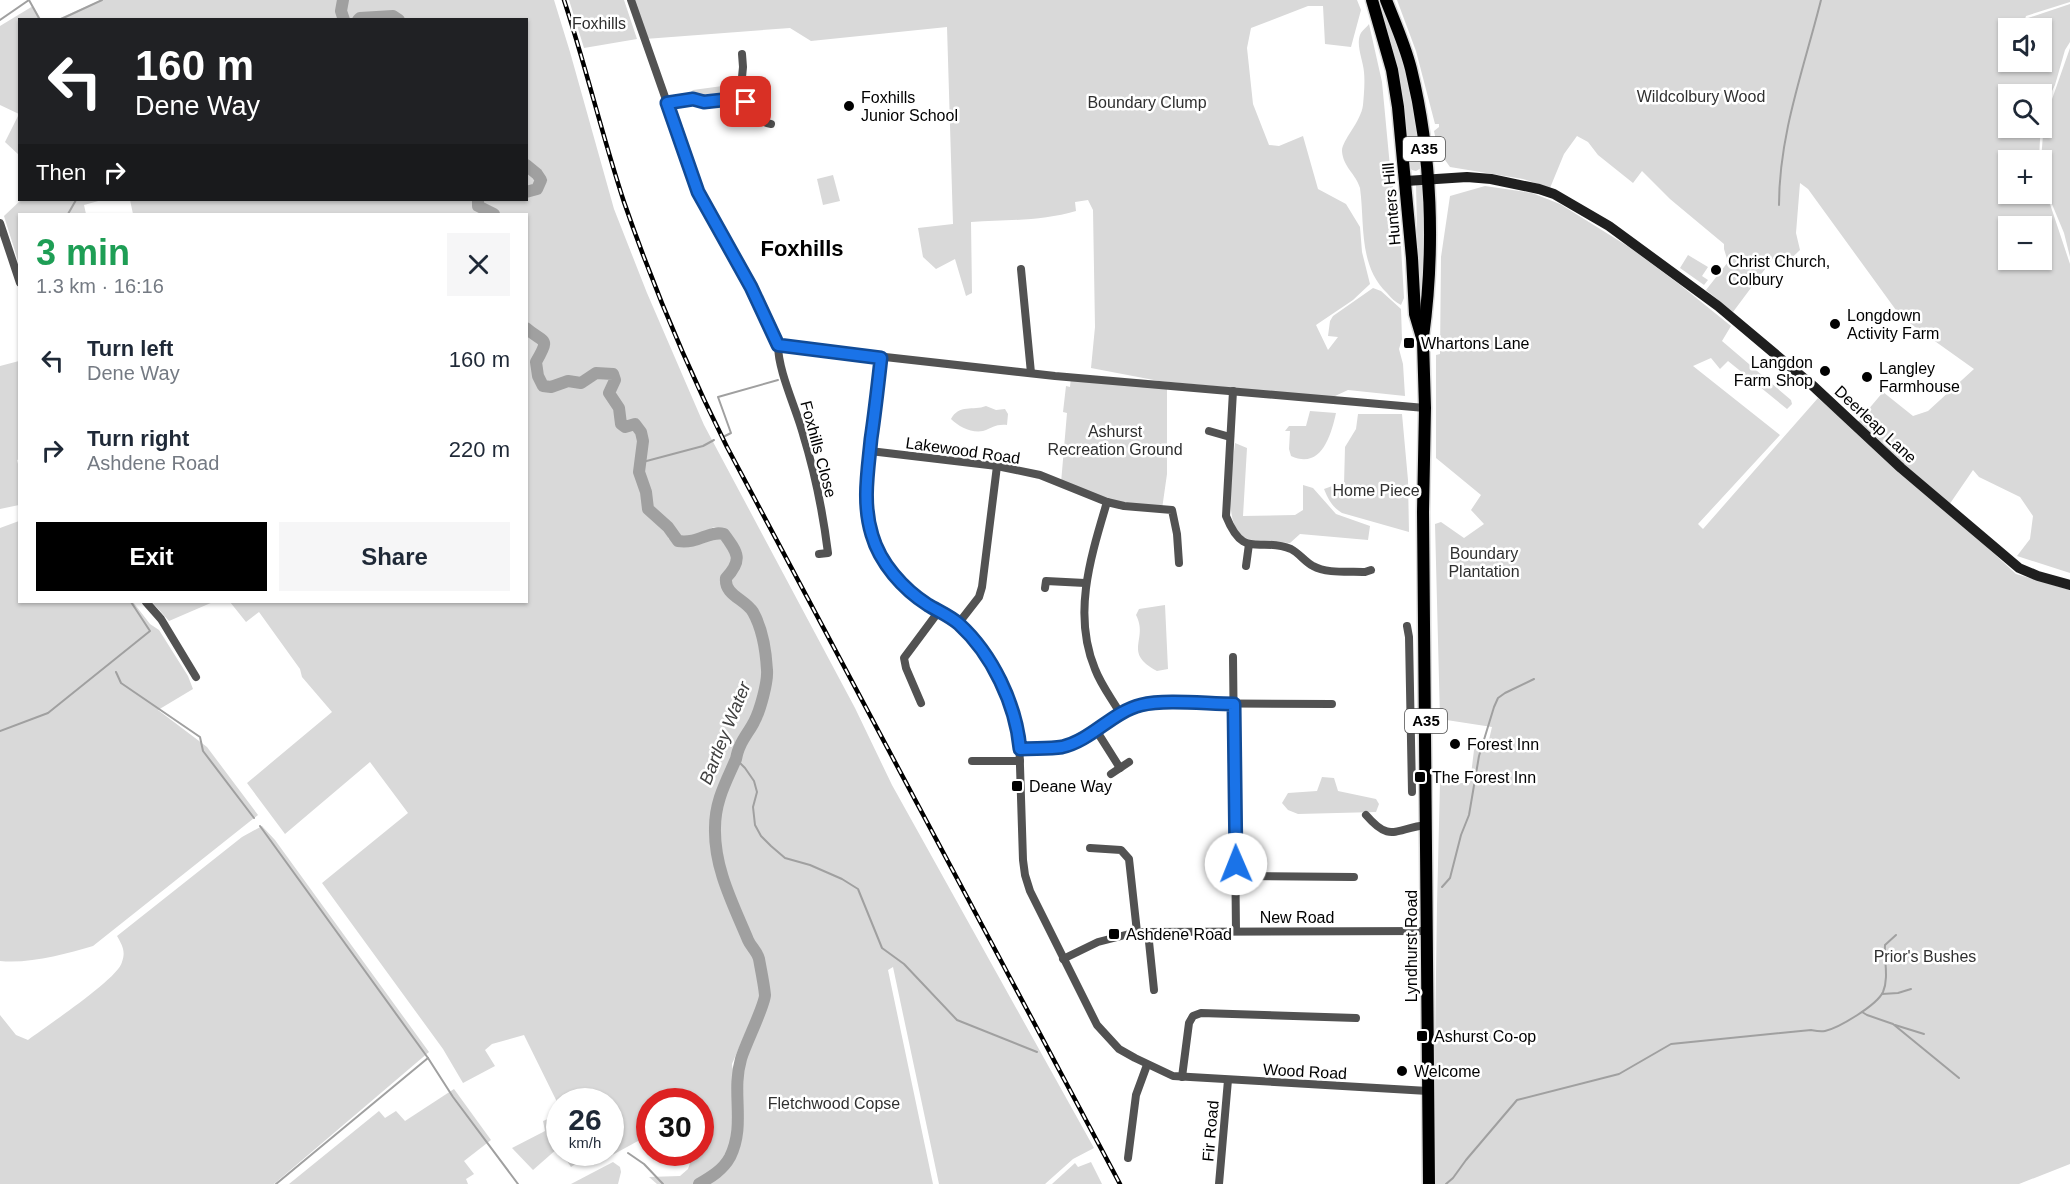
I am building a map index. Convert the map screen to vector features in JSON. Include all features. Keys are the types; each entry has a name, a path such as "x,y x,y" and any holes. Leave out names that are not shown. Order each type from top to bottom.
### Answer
{"main road":[{"name":"Hunters Hill","path":"1372,0 1392,70 1406,181 1415,314 1423,341"},
{"name":"Hunters Hill","path":"1386,0 1410,68 1419,106 1428,178 1428,302 1423,341 1425,408"},
{"name":"Lyndhurst Road","path":"1425,408 1423,520 1430,1184"}],"street":[{"path":"631,0 698,192 751,287 778,345 1032,373 1425,408"},
{"path":"742,54 740,98 758,119 763,123 771,124"},
{"path":"667,103 693,99 704,102 740,98"},
{"name":"Deerleap Lane","path":"1406,181 1467,177 1491,179 1539,189 1554,194 1609,226 1664,264 1718,306 1812,385 1901,468 2019,568 2070,585"},
{"path":"0,223 18,277"},
{"path":"1021,269 1032,373"},
{"name":"Foxhills Close","path":"778,345 780,361 804,435 818,491 828,553 819,555"},
{"path":"881,358 866,498 868,520 875,545 884,562 903,584 920,600 958,624 989,661 1001,684 1014,717 1020,749 1025,876 1063,958 1102,1032 1119,1048 1147,1065 1173,1076 1182,1077 1189,1023 1193,1016 1201,1012 1346,1014 1356,1018"},
{"path":"1233,391 1226,516 1231,529 1238,538 1249,544 1288,548 1322,569 1365,572 1371,570"},
{"path":"1209,431 1230,437"},
{"name":"Lakewood Road","path":"870,451 997,466 1040,475 1107,502 1124,506 1172,510 1177,534 1179,563"},
{"path":"958,624 979,597 982,587 997,466"},
{"path":"1107,502 1085,583 1085,620 1088,649 1096,673 1120,713"},
{"path":"1246,566 1249,544"},
{"path":"1046,582 1085,583"},
{"path":"147,603 161,619 196,677"},
{"path":"921,703 904,658 939,611"},
{"path":"1407,626 1410,637 1412,792"},
{"path":"1233,657 1236,931"},
{"path":"1020,749 1063,747 1096,730 1120,713 1152,704 1332,704"},
{"path":"1411,707 1426,707"},
{"path":"1096,730 1120,768"},
{"path":"972,761 1020,761"},
{"path":"1111,774 1129,762"},
{"path":"1366,815 1380,830 1388,833 1397,833 1409,827 1427,825"},
{"path":"1090,848 1121,850 1129,859 1137,932"},
{"path":"1236,876 1353,876"},
{"name":"New Road","path":"1063,958 1098,942 1137,932 1427,931"},
{"path":"1148,932 1154,990"},
{"path":"1128,1158 1136,1095 1147,1065"},
{"name":"Wood Road","path":"1182,1077 1428,1091"},
{"name":"Fir Road","path":"1219,1184 1228,1080"}],"green space":[{"name":"Fletchwood Copse","path":"101,0 554,0 614,209 647,293 704,425 855,708 892,785 1094,1148 1073,1159 1045,1184 939,1184 893,967 888,970 933,1184 703,1184 721,1170 732,1156 737,1142 739,1128 739,1080 742,1061 765,1004 762,959 746,932 743,933 748,949 754,953 758,961 759,1001 732,1064 738,1127 733,1146 724,1164 696,1184 657,1184 649,1177 680,1176 689,1166 714,1166 714,1088 636,1088 636,1142 624,1149 624,1088 550,1088 524,1035 492,1044 485,1050 495,1066 463,1083 443,1049 322,883 408,813 370,762 285,834 247,783 332,712 302,677 300,669 259,612 246,622 231,603 528,603 528,213 133,213 130,201 528,201 528,18 60,18","holes":["637,463 641,464 641,471 650,496 650,509 672,526 675,534 682,538 688,539 714,527 726,532 735,541 738,546 739,559 729,583 735,592 759,614 766,644 763,645 751,613 724,588 734,561 726,538 713,536 697,544 689,545 680,544 668,538 668,528 647,512"]},
{"name":"Foxhills","path":"569,0 624,0 637,39 584,48"},
{"name":"Boundary Clump","path":"631,0 1357,0 1361,10 1351,47 1325,44 1323,6 1308,6 1251,28 1247,48 1253,104 1269,145 1279,146 1303,136 1318,189 1346,204 1360,227 1362,252 1370,284 1353,300 1316,325 1328,350 1338,337 1328,336 1333,316 1373,288 1381,291 1401,309 1402,339 1399,349 1403,364 1405,396 1348,390 1333,397 1159,381 1091,368 1095,327 1093,210 1088,200 1075,202 1076,211 1050,217 971,222 972,293 966,296 955,259 936,269 923,257 918,228 953,224 947,27 811,41 790,28 645,39"},
{"path":"1377,0 1381,0 1405,65 1418,115 1423,167 1416,171 1408,166"},
{"name":"Wildcolbury Wood","path":"1397,0 2070,0 2070,2 2025,18 1998,18 1998,72 2052,72 2052,18 2028,18 2070,4 2070,42 2065,50 2052,91 2052,84 1998,84 1998,138 2040,138 2039,150 1998,150 1998,204 2050,204 2070,264 2070,573 2017,556 2030,539 2033,516 2020,497 1979,477 1973,470 1949,505 1857,423 1883,392 1913,416 1928,411 1974,369 1901,317 1808,189 1800,183 1796,233 1800,250 1783,266 1774,261 1774,257 1733,312 1706,290 1728,262 1724,244 1670,199 1642,171 1633,183 1598,155 1588,142 1577,136 1564,154 1550,188 1523,179 1450,167 1438,150 1434,131 1439,124 1435,124 1416,51"},
{"path":"33,6 40,18 18,18 18,114 0,105 0,26"},
{"path":"1369,24 1382,82 1390,167 1400,230 1404,298 1401,305 1389,295 1371,270 1364,244 1360,188 1345,162 1342,151 1362,111 1364,76 1359,39"},
{"path":"2070,48 2070,257 2064,233 2052,204 2052,150 2042,150 2043,138 2052,138 2052,99"},
{"path":"737,84 731,95 706,99 689,94 693,90"},
{"path":"18,116 18,154 5,142"},
{"path":"833,175 840,201 823,205 817,179"},
{"path":"1416,183 1422,183 1424,195 1422,310 1419,321"},
{"path":"1485,186 1532,193 1560,204 1629,247 1731,326 1722,341 1791,400 1792,404 1787,409 1728,361 1720,369 1711,358 1693,366 1780,435 1698,524 1703,529 1818,398 2016,574 2070,590 2070,1164 2019,1184 1433,1184 1440,783 1470,783 1474,750 1478,745 1487,748 1492,727 1440,719 1435,524 1441,522 1464,538 1484,524 1471,510 1481,495 1436,458 1436,355 1440,354 1441,257 1450,196"},
{"path":"20,201 98,201 84,205 86,213 18,213 18,261 4,216"},
{"path":"1688,255 1708,267 1702,276 1708,280 1704,285 1680,268"},
{"path":"18,361 18,505 0,509 0,366"},
{"name":"Ashurst Recreation Ground","path":"1071,377 1167,385 1167,474 1162,509 1124,506 1061,483 1067,413 1063,412 1066,386 1070,387"},
{"path":"986,406 996,410 1005,409 1008,414 1007,425 974,431 961,427 951,419 958,411"},
{"path":"1310,411 1336,413 1331,431 1317,455 1301,459 1291,456 1290,431 1285,431 1289,426 1306,426"},
{"name":"Home Piece","path":"1358,414 1402,414 1408,480 1409,532 1342,513 1333,505 1324,489 1344,485 1345,447 1356,429"},
{"path":"1235,443 1247,448 1243,516 1295,515 1303,510 1303,485 1313,488 1336,514 1370,526 1368,540 1300,534 1290,543 1269,542 1248,539 1239,533 1231,511 1230,496"},
{"path":"18,521 18,603 134,603 150,624 159,630 188,676 193,689 158,710 207,747 258,815 93,946 47,958 11,962 0,961 0,528"},
{"path":"153,603 211,603 169,621"},
{"path":"1165,605 1168,669 1157,671 1141,658 1138,652 1140,632 1136,615 1139,609"},
{"path":"1322,777 1334,778 1338,791 1376,799 1379,804 1376,812 1298,814 1288,810 1282,803 1288,793 1317,791"},
{"path":"262,826 275,840 429,1052 274,1184 0,1184 0,1015 16,1035 28,1040 95,991 118,970 124,955 117,936 242,837"},
{"path":"454,1089 491,1140 464,1161 474,1174 466,1179 468,1184 289,1184 379,1111 385,1118 396,1111 405,1121"},
{"path":"546,1120 546,1159 533,1170 512,1148 545,1131 543,1121"},
{"path":"1091,1162 1102,1184 1052,1184 1075,1163 1078,1167"},
{"path":"605,1166 620,1167 618,1184 571,1184"}],"waterway":[{"path":"0,20 29,0 39,18"},
{"path":"63,18 102,0"},
{"name":"Bartley Water","path":"343,0 341,11 343,18"},
{"path":"1779,205 1780,179 1788,127 1821,0"},
{"name":"Bartley Water","path":"360,18 393,16 396,18"},
{"name":"Bartley Water","path":"528,167 541,180 537,189 528,191"},
{"path":"69,213 75,201"},
{"name":"Bartley Water","path":"478,201 478,206 492,213"},
{"name":"Bartley Water","path":"528,330 544,344 536,362 538,376 543,386 551,387 568,381 581,383 596,373 613,374 615,380 609,393 619,408 621,424 625,427 635,424 641,432 643,441 639,472 646,492 648,509 668,527 678,541 692,541 713,534 724,534 737,556 735,566 726,578 726,584 728,589 753,612 763,640 767,670 763,696 756,717 739,748 722,792 715,818 715,828 721,872 748,940 758,956 765,995 738,1072 738,1121 735,1145 724,1166 699,1184"},
{"path":"723,437 731,433 718,397 778,380"},
{"path":"639,463 703,446 714,440"},
{"path":"0,731 48,713 150,631 132,603"},
{"path":"116,672 121,683 200,737 203,751 254,818"},
{"path":"1442,887 1450,878 1461,835 1469,815 1479,756 1494,707 1498,698 1505,693 1534,679"},
{"path":"736,759 754,781 757,792 753,807 755,825 761,836 771,846 785,858 810,865 858,889 882,948 904,964 957,1020 1037,1052"},
{"path":"260,826 428,1058 453,1097 518,1184"},
{"path":"1446,1184 1517,1100 1619,1074 1671,1044 1811,1030 1823,1031 1848,1021 1866,1009 1883,992 1886,975 1885,945 1896,935"},
{"path":"1882,994 1911,989"},
{"path":"1862,1012 1893,1024 1959,1078"},
{"path":"1895,1025 1924,1034"},
{"path":"276,1184 428,1058"},
{"path":"628,1153 644,1164 663,1184"}],"railway":[{"path":"564,0 624,202 659,295 698,387 727,447 1120,1184"}],"place":[{"name":"Foxhills Junior School","path":"849,106"},
{"name":"Christ Church, Colbury","path":"1716,270"},
{"name":"Longdown Activity Farm","path":"1835,324"},
{"name":"Whartons Lane","path":"1409,343"},
{"name":"Langdon Farm Shop","path":"1825,371"},
{"name":"Langley Farmhouse","path":"1867,377"},
{"name":"Forest Inn","path":"1455,744"},
{"name":"The Forest Inn","path":"1420,777"},
{"name":"Deane Way","path":"1017,786"},
{"name":"Ashdene Road","path":"1114,934"},
{"name":"Ashurst Co-op","path":"1422,1036"},
{"name":"Welcome","path":"1402,1071"}],"district":[{"name":"Foxhills","path":"802,248"}],"route":[{"path":"746,102 740,98 704,102 693,99 667,103 698,192 751,287 778,345 881,358 866,498 872,535 884,562 920,600 958,624 989,661 1014,717 1020,749 1063,747 1096,730 1120,713 1141,705 1234,704 1236,864"}],"park label":[{"name":"Boundary Plantation","path":"1484,562"},
{"name":"Prior's Bushes","path":"1925,956"}]}
